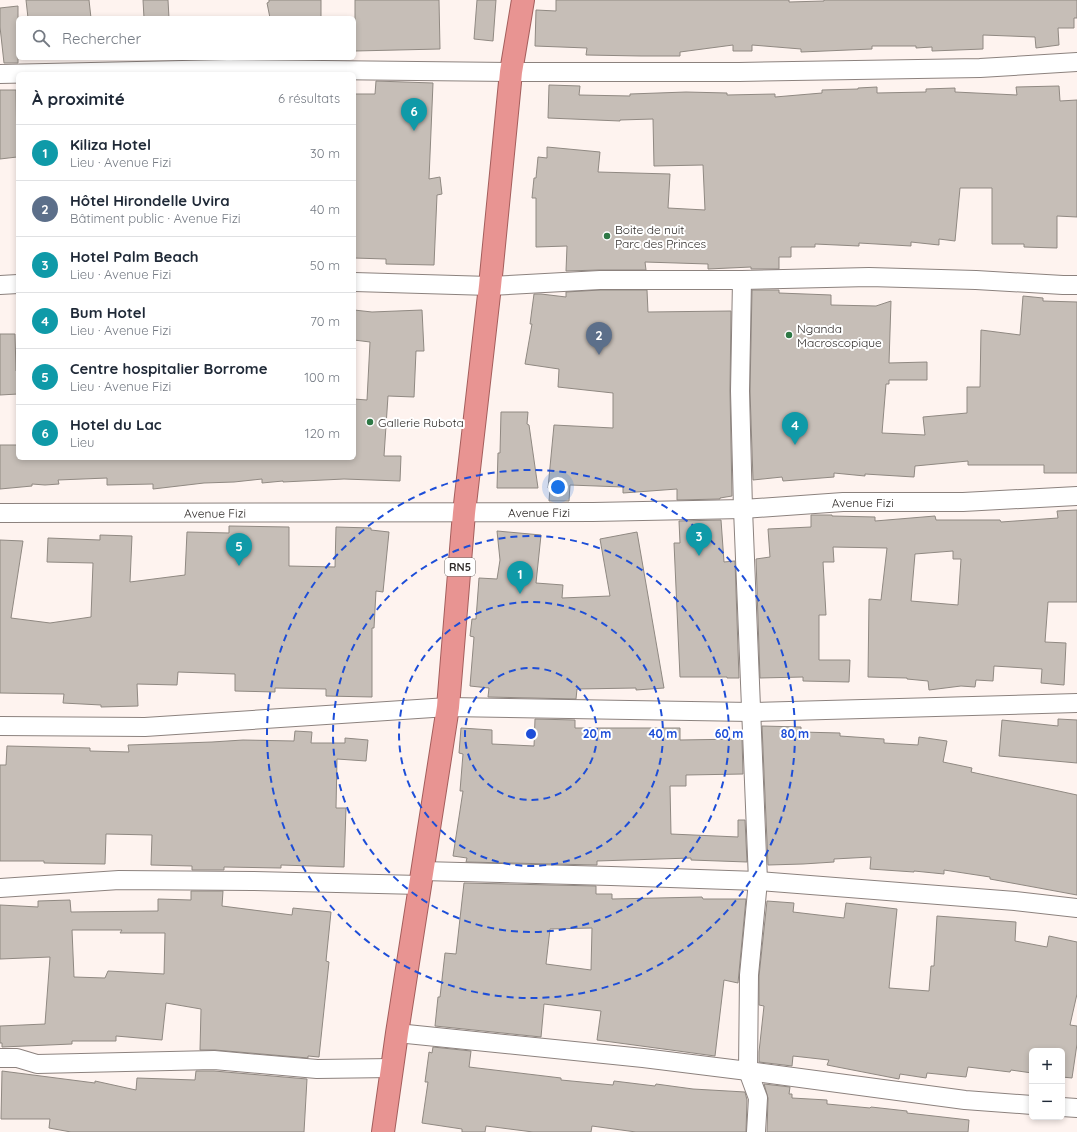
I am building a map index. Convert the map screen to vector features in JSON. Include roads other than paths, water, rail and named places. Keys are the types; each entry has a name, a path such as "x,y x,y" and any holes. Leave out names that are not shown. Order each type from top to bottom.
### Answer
{"highway":[{"name":"RN5","path":"383,1132 448,707 464,512 490,286 511,72 523,0"}],"street":[{"path":"91,72 228,69 511,72 739,72 972,68 1077,62"},
{"path":"0,74 16,74"},
{"path":"356,282 490,286 600,280 742,280 869,277 1077,285"},
{"path":"742,280 740,391 743,509 758,881 749,975 748,1071 758,1098 756,1132"},
{"path":"0,285 16,284"},
{"name":"Avenue Fizi","path":"0,514 594,512 743,509 843,502 962,502 1077,496"},
{"path":"0,726 145,727 448,707 751,712 1077,703"},
{"path":"0,888 119,880 253,881 611,876 758,881 1015,901 1077,908"},
{"path":"397,1033 748,1071 965,1100 1029,1105"},
{"path":"0,1058 17,1058 37,1064 214,1060 317,1068 392,1068"},
{"path":"1065,1107 1077,1108"}],"place":[{"name":"Hotel du Lac","path":"414,131"},
{"name":"Boite de nuit Parc des Princes","path":"607,236"},
{"name":"Nganda Macroscopique","path":"789,335"},
{"name":"Hôtel Hirondelle Uvira","path":"599,355"},
{"name":"Gallerie Rubota","path":"370,422"},
{"name":"Bum Hotel","path":"795,445"},
{"name":"Hotel Palm Beach","path":"699,556"},
{"name":"Centre hospitalier Borrome","path":"239,566"},
{"name":"Kiliza Hotel","path":"520,594"}]}
